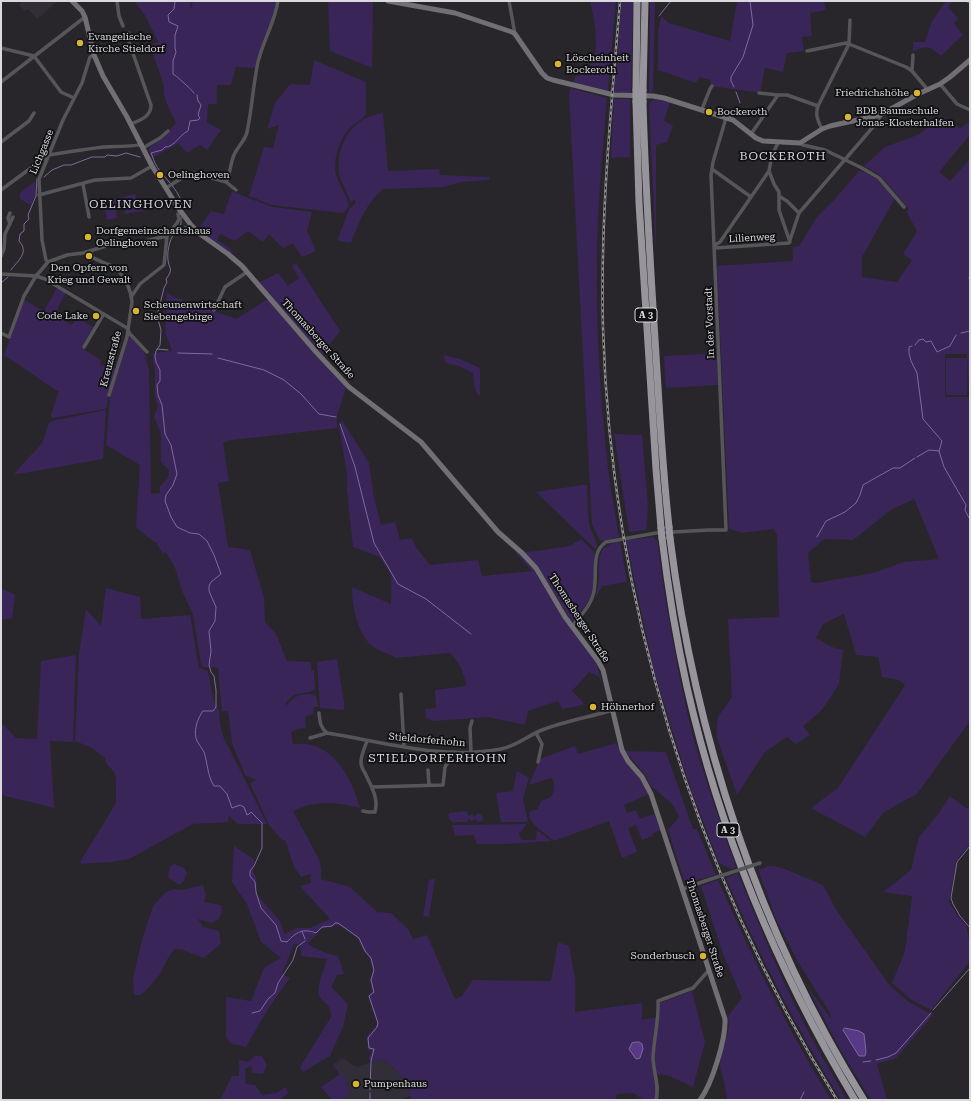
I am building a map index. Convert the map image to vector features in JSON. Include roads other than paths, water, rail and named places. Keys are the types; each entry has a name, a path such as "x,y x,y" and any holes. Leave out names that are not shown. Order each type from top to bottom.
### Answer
{"highway":[{"name":"A 3","path":"637,1 640,90 640,211 656,469 665,527 670,538 680,609 695,686 715,764 734,825 756,883 790,962 823,1028 864,1100"},
{"name":"A 3","path":"640,90 645,1"},
{"name":"A 3","path":"665,527 662,538 672,611 687,687 708,766 727,827 759,912 786,972 816,1031 855,1100"}],"main road":[{"path":"73,1 85,17"},
{"path":"388,1 455,13 516,34 542,73 547,78 614,95 653,96 702,109 740,124 756,138 763,141 800,143 822,129 830,126 880,115 950,78 969,61"},
{"name":"Thomasberger Straße","path":"85,17 94,54 103,76 131,124 152,166 169,186 179,212 202,236 228,254 247,272 316,353 349,387 422,442 498,532 522,553 536,568 572,626 598,661 603,670 622,750 628,761 642,777 649,789 726,1019 725,1030 712,1076 706,1091 700,1100"}],"street":[{"path":"117,1 119,16 123,26"},
{"path":"226,182 230,174 234,155 244,140 247,132 258,62 275,15 278,1"},
{"path":"509,1 516,34"},
{"path":"1,82 85,17"},
{"path":"822,129 816,112 849,44 850,20"},
{"path":"129,33 129,42 150,102 151,109 148,115 131,124"},
{"path":"807,51 846,43 906,67 912,71 928,90"},
{"path":"1,48 34,56 61,92 74,98"},
{"name":"Lichgasse","path":"48,262 46,260 42,240 39,179 82,83 90,57 94,54"},
{"path":"912,71 913,55"},
{"path":"940,84 957,104 970,110"},
{"path":"702,109 712,86"},
{"path":"759,93 787,95 818,106"},
{"path":"751,134 778,95"},
{"path":"1,142 29,121 34,113"},
{"path":"790,241 799,213 879,120 880,115"},
{"name":"In der Vorstadt","path":"572,626 590,602 594,594 597,553 601,545 606,542 656,533 726,530 712,169 726,118"},
{"path":"49,155 121,145 142,146 160,138 168,131"},
{"path":"715,247 769,171 771,160 778,142"},
{"path":"800,143 802,145 825,150 845,159 879,178 904,207"},
{"path":"1,190 43,159 47,159"},
{"path":"40,195 95,180 131,178 152,166"},
{"path":"712,169 751,197"},
{"path":"769,171 779,192 779,210 790,241"},
{"path":"169,186 195,173 226,182 236,190"},
{"path":"83,184 89,217"},
{"path":"780,196 799,213"},
{"path":"131,297 140,284 166,262 170,235 177,223 179,212"},
{"path":"1,256 4,249 5,234 10,224 12,215"},
{"path":"1,333 9,337 24,296 36,276 48,262 67,255 91,251 106,246 136,243 170,235 191,225"},
{"name":"Lilienweg","path":"715,247 789,244 790,241"},
{"name":"Kreuzstraße","path":"91,251 92,258 113,266 121,274 132,302 125,344 109,395"},
{"path":"214,310 225,287 247,272"},
{"path":"1,274 36,276 45,279 127,328 130,334 147,352"},
{"path":"84,347 103,315"},
{"path":"402,694 404,747"},
{"name":"Stieldorferhohn","path":"327,733 404,747 471,752 503,748 543,729 613,710"},
{"path":"319,713 320,724 323,730 327,733"},
{"path":"471,752 470,728 472,721"},
{"path":"310,738 327,733"},
{"path":"536,733 542,744 538,762"},
{"path":"362,811 375,812 377,805 372,787 361,766 367,741"},
{"path":"372,787 443,785 445,767 455,752"},
{"path":"428,770 429,785"},
{"path":"683,889 762,862"},
{"path":"656,1100 658,1092 653,1057 658,1018 658,1001 693,988 709,970"}],"waterway":[{"path":"175,1 174,9 168,15 169,22 178,26 175,35 176,52 173,61 173,74 194,93"},
{"path":"659,16 671,1"},
{"path":"734,87 731,77 743,57 753,25 750,1"},
{"path":"736,92 740,103"},
{"path":"182,209 176,191 159,170 151,153 172,145 188,131 190,121 198,120 200,118 198,115 201,105 198,101 197,95"},
{"path":"44,177 52,170 92,157 105,157 107,155 117,156 126,153 140,157"},
{"path":"11,270 23,253 22,245 19,241 20,234 24,231 24,224 29,219 28,215 36,196 37,179"},
{"path":"177,230 181,224 181,217"},
{"path":"174,234 168,250 170,271 166,279 167,282 157,316 161,330 160,345 155,356 160,370 160,381 157,385 158,395 162,405 165,434 171,445 177,474 173,485 166,495 165,501 171,517 177,527 190,533 199,534 207,541 221,574 211,582 209,586 209,591 216,607 215,621 209,631 211,651 209,665 214,676 216,707 213,711 203,711 197,722 195,734 204,752 209,774 214,786 220,786 227,794 232,808 240,805 244,807 247,815 251,812 262,823 262,848 254,866 250,871 250,876 255,882 256,892 261,908 276,925 281,941 287,942 297,933 303,931 316,933 322,927 332,926 335,923 338,923 359,938 365,951 371,958 374,970 371,980 374,992 369,996 378,1023 377,1027 368,1038 369,1048 374,1049 371,1061 370,1090"},
{"path":"1,283 8,277"},
{"path":"970,277 970,283"},
{"path":"961,333 970,331"},
{"path":"915,345 919,340 923,339 926,342 931,341 937,352 950,346 956,335"},
{"path":"912,346 909,347 909,353 917,373 923,419 942,441 939,451 944,467 966,505 965,510 970,518"},
{"path":"157,349 168,350"},
{"path":"178,353 212,354"},
{"path":"218,358 264,370 284,380 301,394 319,414 336,417"},
{"path":"340,424 355,467 374,543 398,584 426,599 471,634"},
{"path":"917,457 929,450 939,451"},
{"path":"817,537 826,521 845,512 856,503 863,485 893,468 900,468 915,458"},
{"path":"970,846 957,862 951,898 960,916 970,928"},
{"path":"302,931 305,939"},
{"path":"252,1013 260,1011 268,999 275,993 278,983 293,960 297,947 305,941"},
{"path":"933,1010 970,968"},
{"path":"876,1060 896,1053 931,1013"},
{"path":"863,1062 871,1061"},
{"path":"800,1100 804,1092"},
{"path":"370,1093 370,1100"}],"railway":[{"path":"620,1 607,164 602,287 609,430 623,531 643,631 669,729 702,826 741,920 786,1011 837,1100"}],"place":[{"name":"Evangelische Kirche Stieldorf","path":"80,43"},
{"name":"Löscheinheit Bockeroth","path":"558,64"},
{"name":"Friedrichshöhe","path":"917,93"},
{"name":"Bockeroth","path":"709,112"},
{"name":"BDB Baumschule Jonas-Klosterhalfen","path":"848,117"},
{"name":"Oelinghoven","path":"160,175"},
{"name":"Dorfgemeinschaftshaus Oelinghoven","path":"88,237"},
{"name":"Den Opfern von Krieg und Gewalt","path":"89,256"},
{"name":"Scheunenwirtschaft Siebengebirge","path":"136,311"},
{"name":"Code Lake","path":"96,316"},
{"name":"Höhnerhof","path":"593,707"},
{"name":"Sonderbusch","path":"703,956"},
{"name":"Pumpenhaus","path":"356,1084"}],"district":[{"name":"BOCKEROTH","path":"783,156"},
{"name":"OELINGHOVEN","path":"141,204"},
{"name":"STIELDORFERHOHN","path":"438,758"}]}
